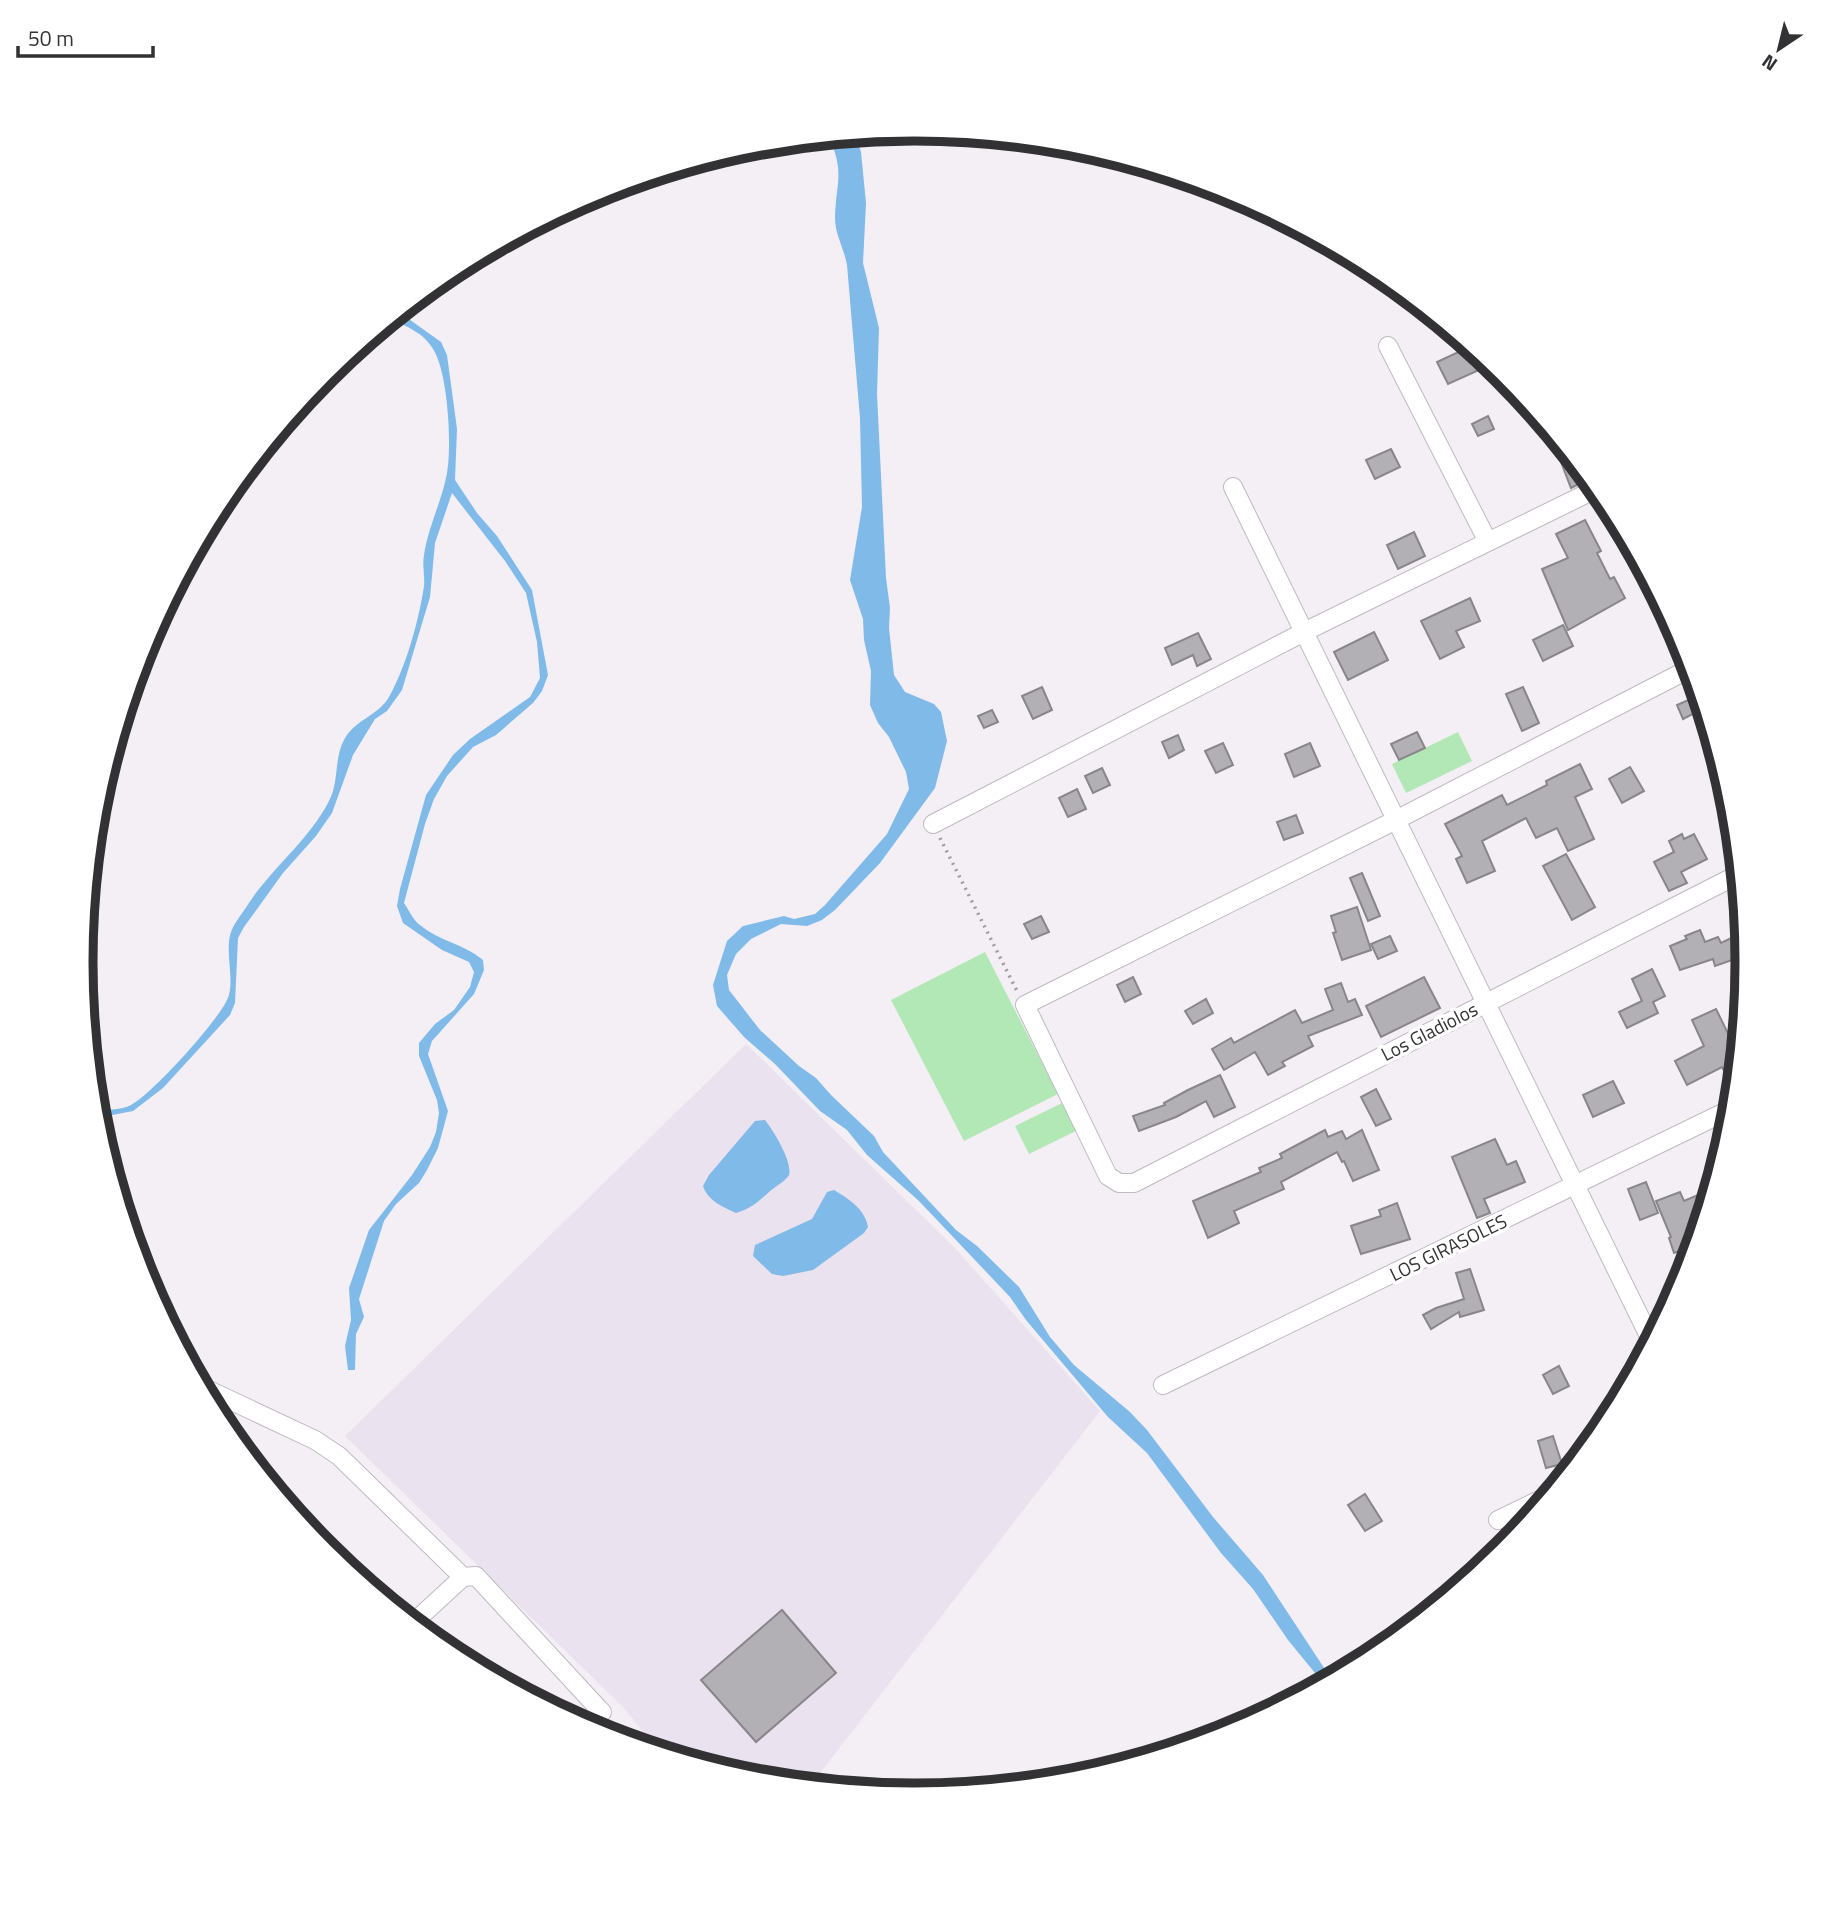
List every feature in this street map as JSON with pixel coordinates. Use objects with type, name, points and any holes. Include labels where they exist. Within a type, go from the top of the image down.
[{"type":"street","points":[[1388,346],[1487,540]]},
{"type":"street","points":[[1233,487],[1647,1334]]},
{"type":"street","points":[[933,824],[1304,632],[1588,493]]},
{"type":"street","points":[[1025,1005],[1396,820],[1682,673]]},
{"type":"street","name":"Los Gladiolos","points":[[1025,1005],[1108,1176],[1119,1183],[1134,1182],[1730,878]]},
{"type":"street","name":"LOS GIRASOLES","points":[[1163,1385],[1721,1114]]},
{"type":"street","points":[[215,1393],[315,1440],[338,1456],[463,1577]]},
{"type":"street","points":[[1498,1520],[1531,1504]]},
{"type":"street","points":[[419,1618],[463,1577],[476,1576],[599,1709],[601,1712],[595,1719]]},
{"type":"path","points":[[933,824],[1025,1005]]},
{"type":"shaded area","points":[[746,1044],[954,1247],[1100,1411],[816,1778],[701,1756],[650,1740],[622,1706],[345,1436]]},
{"type":"green space","points":[[1458,732],[1472,761],[1406,793],[1392,764]]},
{"type":"green space","points":[[985,952],[1058,1094],[964,1141],[891,1000]]},
{"type":"green space","points":[[1062,1103],[1076,1131],[1029,1154],[1015,1126]]},
{"type":"water","points":[[858,143],[861,152],[866,203],[863,263],[879,328],[877,394],[889,628],[894,675],[905,692],[934,704],[941,712],[947,741],[935,788],[880,863],[822,920],[807,926],[781,924],[751,939],[736,954],[727,975],[729,990],[760,1030],[816,1078],[874,1136],[883,1152],[956,1230],[977,1246],[1019,1287],[1050,1337],[1074,1365],[1130,1412],[1147,1430],[1213,1517],[1263,1575],[1327,1673],[1319,1677],[1147,1453],[1108,1417],[1026,1320],[1010,1297],[919,1201],[867,1155],[847,1130],[820,1111],[775,1064],[744,1037],[717,1006],[713,985],[727,941],[743,926],[784,916],[794,919],[815,914],[887,834],[909,789],[906,772],[870,705],[871,671],[864,640],[863,619],[850,580],[862,507],[860,418],[847,265],[835,224],[838,169],[833,146]]},
{"type":"water","points":[[406,317],[441,342],[447,355],[457,429],[455,480],[477,513],[497,536],[532,590],[548,675],[542,691],[533,703],[496,735],[473,747],[447,776],[434,799],[425,824],[404,903],[415,920],[427,930],[483,960],[484,970],[474,994],[432,1041],[428,1054],[448,1111],[438,1148],[427,1170],[419,1183],[396,1204],[384,1221],[359,1299],[364,1317],[356,1334],[355,1370],[348,1370],[345,1346],[351,1320],[349,1288],[369,1230],[412,1175],[436,1132],[439,1113],[437,1100],[419,1056],[419,1043],[435,1024],[454,1010],[470,987],[474,972],[469,962],[442,950],[403,923],[397,906],[426,795],[453,755],[470,739],[530,697],[540,678],[537,642],[526,593],[505,561],[452,493],[435,543],[430,597],[402,690],[387,711],[375,719],[353,755],[332,813],[316,836],[283,873],[238,938],[235,1003],[230,1015],[163,1088],[133,1111],[108,1116],[107,1110],[123,1108],[141,1098],[183,1057],[221,1010],[229,993],[229,940],[234,926],[254,895],[320,816],[332,794],[344,740],[348,733],[379,709],[389,697],[401,672],[419,613],[424,586],[424,555],[445,483],[449,445],[445,391],[438,360],[425,339],[399,323]]},
{"type":"water","points":[[765,1120],[785,1155],[789,1175],[757,1203],[736,1213],[712,1200],[703,1186],[709,1175],[755,1121]]},
{"type":"water","points":[[834,1190],[851,1201],[864,1215],[868,1227],[864,1233],[813,1270],[783,1276],[772,1274],[753,1256],[755,1245],[812,1219],[827,1192]]},
{"type":"building","points":[[1461,351],[1479,370],[1448,384],[1437,362]]},
{"type":"building","points":[[1488,416],[1494,429],[1478,436],[1472,424]]},
{"type":"building","points":[[1391,449],[1400,467],[1375,479],[1366,460]]},
{"type":"building","points":[[1564,461],[1581,483],[1571,488],[1561,462]]},
{"type":"building","points":[[1585,520],[1601,551],[1597,553],[1610,579],[1614,577],[1625,598],[1568,630],[1542,569],[1568,558],[1556,534]]},
{"type":"building","points":[[1414,532],[1425,556],[1398,569],[1387,545]]},
{"type":"building","points":[[1470,598],[1480,621],[1456,631],[1464,647],[1440,659],[1421,621]]},
{"type":"building","points":[[1563,625],[1573,646],[1543,661],[1533,640]]},
{"type":"building","points":[[1374,632],[1388,660],[1348,680],[1334,652]]},
{"type":"building","points":[[1198,633],[1211,659],[1197,666],[1193,655],[1172,665],[1165,648]]},
{"type":"building","points":[[1042,687],[1052,710],[1033,719],[1022,696]]},
{"type":"building","points":[[1523,687],[1539,723],[1522,731],[1506,694]]},
{"type":"building","points":[[1692,698],[1696,712],[1683,719],[1677,705]]},
{"type":"building","points":[[992,710],[998,722],[984,728],[978,716]]},
{"type":"building","points":[[1417,732],[1425,748],[1399,760],[1391,744]]},
{"type":"building","points":[[1178,735],[1184,750],[1169,758],[1162,742]]},
{"type":"building","points":[[1223,743],[1233,765],[1216,773],[1205,751]]},
{"type":"building","points":[[1310,743],[1320,766],[1294,777],[1285,754]]},
{"type":"building","points":[[1580,764],[1592,789],[1575,797],[1594,839],[1568,851],[1557,828],[1536,838],[1526,818],[1482,841],[1495,871],[1467,883],[1456,859],[1462,856],[1445,824],[1502,795],[1507,805],[1547,785],[1546,781]]},
{"type":"building","points":[[1630,767],[1644,791],[1622,803],[1609,779]]},
{"type":"building","points":[[1102,768],[1110,785],[1093,793],[1085,776]]},
{"type":"building","points":[[1077,789],[1086,809],[1068,817],[1059,798]]},
{"type":"building","points":[[1296,815],[1303,833],[1284,840],[1277,822]]},
{"type":"building","points":[[1682,834],[1684,839],[1694,834],[1707,859],[1681,872],[1687,883],[1669,891],[1654,862],[1674,852],[1669,841]]},
{"type":"building","points":[[1566,854],[1595,907],[1572,920],[1543,866]]},
{"type":"building","points":[[1362,873],[1380,916],[1368,921],[1350,878]]},
{"type":"building","points":[[1357,907],[1371,950],[1342,960],[1333,933],[1336,932],[1331,916]]},
{"type":"building","points":[[1041,916],[1049,932],[1032,939],[1024,924]]},
{"type":"building","points":[[1700,930],[1705,942],[1718,937],[1721,943],[1734,937],[1735,967],[1732,960],[1715,966],[1713,959],[1680,970],[1670,946],[1687,939],[1685,936]]},
{"type":"building","points":[[1390,936],[1397,951],[1378,959],[1371,944]]},
{"type":"building","points":[[1652,969],[1665,996],[1653,1002],[1658,1013],[1627,1028],[1619,1012],[1642,1001],[1632,979]]},
{"type":"building","points":[[1133,977],[1141,994],[1125,1002],[1117,985]]},
{"type":"building","points":[[1424,977],[1440,1008],[1381,1037],[1366,1006]]},
{"type":"building","points":[[1341,983],[1348,1002],[1355,999],[1362,1015],[1308,1036],[1313,1046],[1282,1062],[1285,1066],[1268,1075],[1255,1052],[1224,1070],[1212,1049],[1231,1038],[1234,1043],[1295,1010],[1302,1023],[1333,1010],[1325,989]]},
{"type":"building","points":[[1206,999],[1213,1013],[1193,1024],[1185,1011]]},
{"type":"building","points":[[1716,1009],[1731,1039],[1727,1076],[1722,1067],[1687,1085],[1675,1061],[1704,1046],[1692,1020]]},
{"type":"building","points":[[1220,1075],[1235,1107],[1214,1117],[1206,1101],[1176,1117],[1139,1131],[1133,1116],[1165,1105],[1164,1103]]},
{"type":"building","points":[[1613,1081],[1624,1103],[1593,1117],[1583,1095]]},
{"type":"building","points":[[1376,1089],[1391,1119],[1376,1126],[1361,1097]]},
{"type":"building","points":[[1325,1130],[1328,1137],[1342,1131],[1346,1139],[1362,1130],[1379,1170],[1353,1181],[1337,1152],[1281,1182],[1284,1189],[1234,1211],[1239,1223],[1208,1238],[1193,1201],[1261,1172],[1259,1168],[1282,1158],[1280,1154]]},
{"type":"building","points":[[1495,1139],[1507,1165],[1516,1161],[1525,1182],[1484,1199],[1490,1213],[1477,1218],[1452,1157]]},
{"type":"building","points":[[1646,1182],[1658,1213],[1640,1220],[1628,1189]]},
{"type":"building","points":[[1680,1192],[1684,1201],[1702,1193],[1683,1249],[1674,1253],[1669,1238],[1671,1237],[1656,1201]]},
{"type":"building","points":[[1397,1203],[1410,1239],[1361,1254],[1351,1226],[1381,1216],[1379,1210]]},
{"type":"building","points":[[1470,1269],[1484,1310],[1460,1317],[1459,1312],[1431,1329],[1423,1315],[1464,1299],[1456,1273]]},
{"type":"building","points":[[1559,1366],[1569,1386],[1553,1394],[1543,1375]]},
{"type":"building","points":[[1553,1436],[1562,1464],[1546,1468],[1538,1441]]},
{"type":"building","points":[[1365,1494],[1382,1521],[1365,1531],[1348,1505]]},
{"type":"building","points":[[782,1610],[836,1673],[756,1742],[701,1680]]}]
